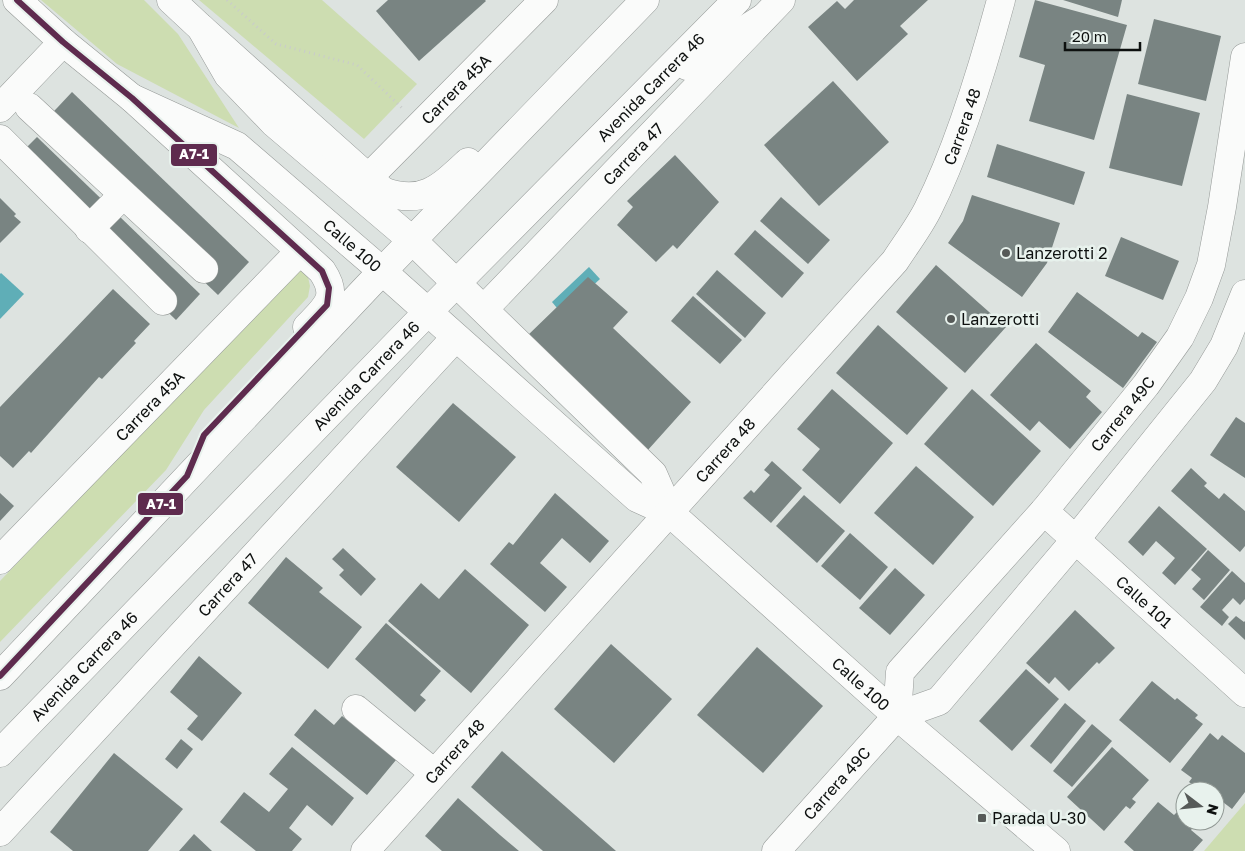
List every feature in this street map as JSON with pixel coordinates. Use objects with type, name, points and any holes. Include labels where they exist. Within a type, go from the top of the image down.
[{"type":"street","name":"Calle 100","points":[[17,0],[63,42],[132,98],[237,146],[382,271],[455,338],[637,498],[670,513],[897,716],[1056,851]]},
{"type":"street","name":"Calle 100","points":[[171,0],[201,28],[228,75],[274,123],[413,241],[653,474],[670,513]]},
{"type":"street","name":"Carrera 45A","points":[[368,178],[544,0]]},
{"type":"street","points":[[0,676],[382,271],[645,0]]},
{"type":"street","name":"Avenida Carrera 46","points":[[0,753],[427,313],[737,0]]},
{"type":"street","name":"Carrera 48","points":[[365,851],[895,261],[928,210],[949,159],[985,61],[1001,0]]},
{"type":"street","points":[[648,90],[772,9]]},
{"type":"street","name":"Carrera 47","points":[[484,309],[772,9]]},
{"type":"street","points":[[201,28],[383,191],[400,197],[415,197],[431,192],[481,150],[571,56],[590,56]]},
{"type":"street","points":[[0,108],[63,42]]},
{"type":"street","name":"Carrera 49C","points":[[897,716],[900,672],[1044,511],[1146,385],[1180,337],[1199,298],[1211,265],[1245,57]]},
{"type":"street","points":[[132,98],[300,250],[322,271],[330,282],[331,292],[327,305],[204,435],[187,476]]},
{"type":"street","points":[[29,107],[204,269]]},
{"type":"street","points":[[0,139],[163,301]]},
{"type":"street","points":[[89,229],[123,195]]},
{"type":"street","name":"Carrera 45A","points":[[0,560],[300,250]]},
{"type":"street","name":"Carrera 49C","points":[[776,851],[897,716],[939,701],[1076,539],[1203,381],[1224,346],[1245,294]]},
{"type":"street","name":"Carrera 47","points":[[0,832],[455,338]]},
{"type":"street","name":"Calle 101","points":[[1044,511],[1245,693]]},
{"type":"street","points":[[356,709],[434,773]]},
{"type":"path","points":[[227,0],[276,44],[357,65],[420,125]]},
{"type":"green space","points":[[41,0],[144,0],[178,34],[239,128],[117,64]]},
{"type":"green space","points":[[199,0],[322,0],[417,84],[364,139]]},
{"type":"green space","points":[[306,268],[310,286],[308,297],[204,410],[166,470],[0,642],[0,581],[299,269]]},
{"type":"green space","points":[[1245,803],[1245,851],[1204,851],[1221,831],[1225,831],[1225,826]]},
{"type":"water","points":[[589,267],[600,279],[562,314],[552,302]]},
{"type":"water","points":[[0,274],[24,294],[0,319]]},
{"type":"building","points":[[388,0],[486,1],[419,61],[376,11]]},
{"type":"building","points":[[854,0],[928,0],[900,26],[908,34],[857,81],[808,27],[837,1],[845,9]]},
{"type":"building","points":[[1035,0],[1127,25],[1094,140],[1029,121],[1045,65],[1019,57]]},
{"type":"building","points":[[1063,0],[1122,0],[1118,17]]},
{"type":"building","points":[[1154,19],[1221,36],[1206,101],[1138,84]]},
{"type":"building","points":[[833,81],[889,142],[819,206],[764,145]]},
{"type":"building","points":[[72,92],[249,262],[218,295],[41,125]]},
{"type":"building","points":[[1127,94],[1200,113],[1182,186],[1109,168]]},
{"type":"building","points":[[37,137],[200,294],[176,320],[12,162]]},
{"type":"building","points":[[997,144],[1085,172],[1074,205],[987,177]]},
{"type":"building","points":[[675,155],[719,202],[677,249],[673,245],[656,262],[617,225],[633,207],[627,201]]},
{"type":"building","name":"Lanzerotti 2","points":[[972,195],[1060,223],[1047,263],[1022,297],[948,243],[963,221]]},
{"type":"building","points":[[781,197],[830,240],[808,264],[760,221]]},
{"type":"building","points":[[0,198],[16,214],[14,216],[21,222],[0,243]]},
{"type":"building","points":[[755,230],[804,273],[782,298],[734,254]]},
{"type":"building","points":[[1121,237],[1179,261],[1163,300],[1105,276]]},
{"type":"building","name":"Lanzerotti","points":[[936,265],[1006,327],[965,373],[896,312]]},
{"type":"building","points":[[717,270],[766,313],[745,338],[696,294]]},
{"type":"building","points":[[588,277],[628,312],[613,328],[691,402],[647,451],[526,337]]},
{"type":"building","points":[[113,289],[150,324],[134,341],[136,343],[102,379],[99,377],[31,453],[29,451],[13,468],[0,456],[0,407]]},
{"type":"building","points":[[1077,292],[1138,337],[1142,332],[1157,342],[1123,388],[1048,332]]},
{"type":"building","points":[[693,296],[742,340],[720,364],[671,321]]},
{"type":"building","points":[[878,325],[948,388],[907,435],[836,373]]},
{"type":"building","points":[[1036,343],[1091,391],[1086,397],[1102,412],[1070,449],[1039,421],[1030,431],[990,395]]},
{"type":"building","points":[[832,389],[893,443],[840,504],[802,470],[820,449],[797,429]]},
{"type":"building","points":[[972,389],[1041,451],[993,506],[924,444]]},
{"type":"building","points":[[453,403],[516,457],[459,522],[396,467]]},
{"type":"building","points":[[1236,417],[1245,423],[1245,478],[1210,455]]},
{"type":"building","points":[[772,461],[802,488],[771,523],[743,498],[751,490],[754,493],[770,475],[764,470]]},
{"type":"building","points":[[916,466],[974,517],[933,565],[874,513]]},
{"type":"building","points":[[1191,468],[1207,483],[1204,486],[1219,499],[1224,493],[1245,511],[1245,546],[1240,552],[1171,491]]},
{"type":"building","points":[[0,493],[14,506],[0,521]]},
{"type":"building","points":[[555,493],[609,541],[590,563],[562,538],[540,563],[567,587],[545,612],[490,564],[509,542],[513,545]]},
{"type":"building","points":[[804,495],[845,531],[817,563],[776,526]]},
{"type":"building","points":[[1159,506],[1207,549],[1175,585],[1162,573],[1175,558],[1156,541],[1143,556],[1128,542]]},
{"type":"building","points":[[850,533],[888,567],[860,600],[821,566]]},
{"type":"building","points":[[343,548],[376,579],[361,596],[339,575],[344,570],[332,559]]},
{"type":"building","points":[[1208,550],[1230,570],[1204,600],[1192,589],[1201,579],[1191,570]]},
{"type":"building","points":[[286,557],[323,588],[319,592],[362,627],[328,669],[248,603]]},
{"type":"building","points":[[895,568],[925,595],[890,635],[859,608]]},
{"type":"building","points":[[465,569],[529,625],[471,693],[388,621],[421,583],[439,599]]},
{"type":"building","points":[[1232,571],[1245,583],[1245,599],[1240,605],[1233,598],[1222,610],[1229,617],[1222,626],[1200,607]]},
{"type":"building","points":[[1075,610],[1115,648],[1099,664],[1097,662],[1069,691],[1055,677],[1049,684],[1026,663]]},
{"type":"building","points":[[1236,616],[1245,621],[1245,640],[1228,624]]},
{"type":"building","points":[[386,623],[441,671],[420,695],[426,700],[415,712],[355,659]]},
{"type":"building","points":[[611,644],[672,699],[614,763],[554,709]]},
{"type":"building","points":[[757,647],[823,706],[763,773],[697,715]]},
{"type":"building","points":[[199,656],[242,693],[202,741],[187,729],[198,716],[170,692]]},
{"type":"building","points":[[1026,669],[1059,699],[1012,751],[979,721]]},
{"type":"building","points":[[1152,681],[1175,700],[1177,698],[1198,715],[1195,718],[1203,724],[1170,763],[1119,720]]},
{"type":"building","points":[[1065,703],[1086,721],[1051,764],[1030,746]]},
{"type":"building","points":[[315,709],[334,725],[342,716],[396,760],[367,795],[294,735]]},
{"type":"building","points":[[1092,724],[1112,741],[1072,787],[1053,771]]},
{"type":"building","points":[[1210,733],[1218,740],[1222,735],[1245,753],[1245,792],[1232,809],[1225,804],[1225,781],[1190,781],[1192,778],[1181,770]]},
{"type":"building","points":[[181,739],[193,749],[177,769],[165,759]]},
{"type":"building","points":[[292,747],[354,798],[332,826],[307,805],[289,828],[302,839],[292,851],[256,851],[220,822],[244,792],[269,812],[288,789],[269,774]]},
{"type":"building","points":[[1112,747],[1149,780],[1132,799],[1136,802],[1130,809],[1126,806],[1104,831],[1067,797]]},
{"type":"building","points":[[502,751],[616,851],[543,851],[535,844],[471,787]]},
{"type":"building","points":[[114,753],[183,809],[148,851],[73,851],[50,832]]},
{"type":"building","points":[[458,798],[519,851],[442,851],[425,836]]},
{"type":"building","points":[[1158,802],[1175,814],[1175,831],[1192,831],[1203,840],[1193,851],[1134,851],[1124,842]]},
{"type":"building","points":[[194,834],[212,851],[179,851]]},
{"type":"transit line","name":"A7-1","points":[[0,676],[187,476],[204,435],[327,305],[329,288],[322,271],[132,98],[63,42],[17,0]]},
{"type":"place","name":"Lanzerotti 2","points":[[1006,253]]},
{"type":"place","name":"Lanzerotti","points":[[951,319]]},
{"type":"place","name":"Parada U-30","points":[[982,818]]}]
